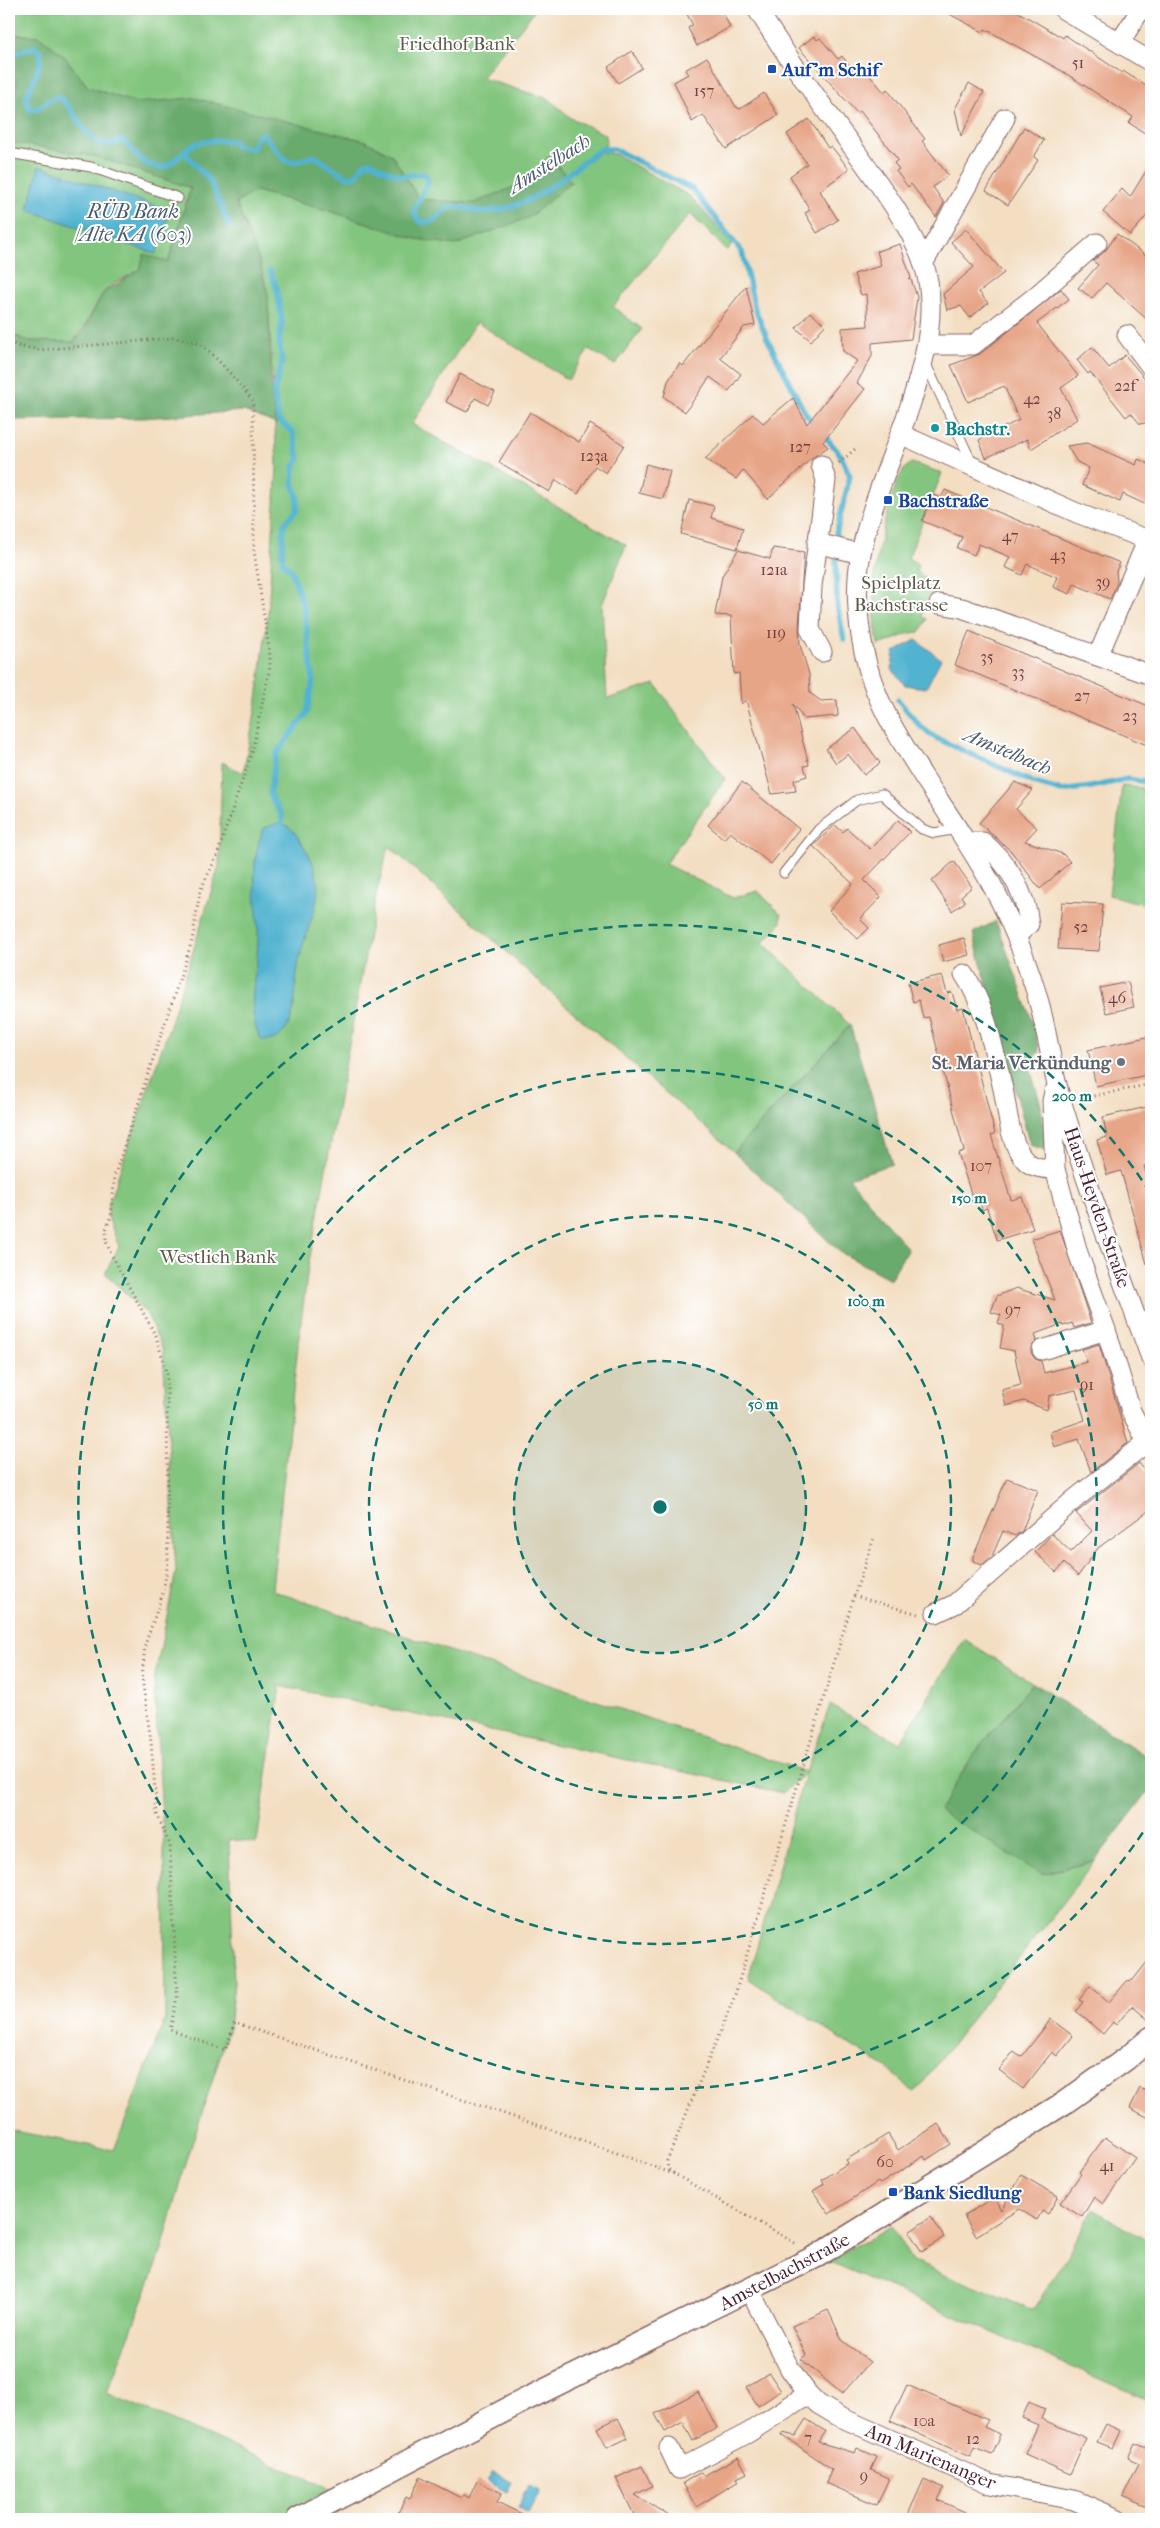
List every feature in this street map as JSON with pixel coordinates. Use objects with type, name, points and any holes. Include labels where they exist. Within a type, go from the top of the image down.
[{"type":"street","points":[[757,9],[786,55],[877,182],[899,216],[924,262],[929,299],[926,352],[900,434],[884,473],[838,548],[810,628],[822,652]]},
{"type":"street","points":[[1063,9],[1151,62]]},
{"type":"street","points":[[1120,42],[1141,9]]},
{"type":"street","points":[[924,262],[1005,118]]},
{"type":"street","points":[[926,352],[973,345],[1036,296],[1097,243]]},
{"type":"street","points":[[1127,335],[1151,367]]},
{"type":"street","points":[[900,434],[1077,512],[1150,540],[1098,656]]},
{"type":"street","points":[[830,464],[826,480],[838,548],[859,583],[861,629],[872,682],[901,741],[962,836]]},
{"type":"street","points":[[939,604],[962,608],[1151,675]]},
{"type":"street","name":"Haus-Heyden-Straße","points":[[962,836],[984,842],[993,851],[1006,866],[1027,905],[1029,924],[1016,936],[1039,1004],[1056,1083],[1151,1358]]},
{"type":"street","name":"Haus-Heyden-Straße","points":[[964,974],[976,992],[1011,1128],[1020,1154],[1028,1163],[1043,1169],[1055,1169]]},
{"type":"street","name":"Haus-Heyden-Straße","points":[[936,1613],[955,1604],[1076,1498],[1149,1447],[1131,1411],[1106,1330],[1078,1253],[1055,1169],[1052,1101],[1056,1083]]},
{"type":"street","points":[[1042,1350],[1106,1330]]},
{"type":"street","name":"Amstelbachstraße","points":[[298,2519],[523,2401],[818,2256],[1064,2103],[1126,2059],[1151,2038]]},
{"type":"street","name":"Am Marienanger","points":[[750,2291],[790,2369],[808,2394],[818,2404],[838,2416],[990,2484],[1074,2500],[1118,2519]]},
{"type":"street","points":[[669,2448],[679,2469],[748,2434],[808,2394]]},
{"type":"lane","points":[[9,153],[91,167],[178,198]]},
{"type":"lane","points":[[926,352],[974,466]]},
{"type":"lane","points":[[784,873],[819,830],[856,800],[882,794],[922,829],[934,833],[962,836]]},
{"type":"path","points":[[9,342],[18,346],[39,350],[173,338],[188,340],[204,347],[247,391],[253,401],[254,551],[270,655],[270,667],[252,752],[216,858],[200,890],[192,941],[116,1174],[112,1208],[106,1229],[106,1240],[111,1254],[156,1336],[167,1374],[168,1562],[164,1588],[145,1645],[142,1678],[152,1742],[157,1814],[170,1845],[176,1997],[170,2030],[226,2050],[235,2023],[578,2139],[676,2175]]},
{"type":"path","points":[[830,464],[845,458],[855,449]]},
{"type":"path","points":[[1062,1103],[1151,1084]]},
{"type":"path","points":[[818,2256],[676,2175],[668,2169],[667,2161],[734,1998],[854,1596],[874,1538]]},
{"type":"path","points":[[854,1596],[919,1615],[936,1613]]},
{"type":"green space","name":"Friedhof Bank","points":[[9,9],[536,9],[481,78],[549,99],[571,118],[606,135],[606,145],[565,174],[549,156],[529,181],[474,204],[419,199],[392,155],[194,98],[136,103],[88,87],[64,56],[39,36],[9,34]]},
{"type":"green space","points":[[9,34],[39,36],[64,56],[88,87],[136,103],[194,98],[366,141],[392,155],[419,199],[474,203],[529,181],[549,156],[571,182],[530,217],[456,245],[416,239],[333,212],[256,191],[236,203],[259,260],[268,294],[271,385],[276,424],[244,411],[143,418],[9,420],[9,334],[29,341],[74,342],[85,328],[103,293],[140,269],[144,254],[168,262],[191,188],[94,156],[9,142]]},
{"type":"green space","points":[[9,142],[94,156],[191,187],[168,262],[132,274],[107,289],[82,331],[73,342],[29,341],[9,334]]},
{"type":"green space","name":"Westlich Bank","points":[[601,152],[615,154],[691,197],[732,244],[727,251],[690,214],[613,307],[642,329],[615,365],[589,349],[568,380],[476,322],[412,424],[626,545],[602,605],[607,699],[655,684],[725,779],[665,864],[733,898],[758,891],[781,914],[781,923],[763,943],[850,1025],[734,1152],[565,1005],[389,846],[377,891],[308,1268],[272,1588],[273,1591],[806,1772],[830,1705],[900,1743],[964,1639],[1033,1683],[973,1755],[1041,1874],[1095,1861],[914,2093],[894,2073],[748,1979],[805,1773],[783,1793],[280,1686],[257,1842],[229,1839],[234,1982],[229,2028],[186,2163],[161,2253],[107,2393],[332,2489],[273,2519],[9,2519],[9,2130],[114,2150],[165,2019],[164,1850],[154,1681],[176,1571],[163,1350],[147,1314],[105,1273],[119,1247],[108,1217],[108,1205],[172,1019],[219,866],[222,762],[243,773],[256,707],[268,615],[277,466],[268,294],[259,260],[236,202],[256,191],[333,212],[416,239],[570,181],[567,176]]},
{"type":"green space","name":"Spielplatz Bachstrasse","points":[[912,463],[942,473],[908,558],[918,564],[916,572],[935,584],[922,616],[927,619],[920,632],[914,632],[878,645],[874,613],[874,580],[878,554],[892,497],[905,469]]},
{"type":"green space","points":[[1122,786],[1151,789],[1151,906],[1109,895]]},
{"type":"green space","points":[[996,921],[1034,1026],[1039,1052],[1028,1062],[1041,1105],[1046,1150],[1030,1145],[973,933]]},
{"type":"green space","points":[[850,1025],[892,1164],[849,1178],[908,1249],[890,1279],[840,1252],[734,1152]]},
{"type":"green space","points":[[1033,1683],[1151,1759],[1151,1788],[1095,1861],[1041,1874],[939,1811],[973,1755]]},
{"type":"green space","points":[[1093,2209],[1151,2243],[1150,2401],[828,2261],[891,2226],[912,2261],[1030,2309],[1034,2308],[1065,2261]]},
{"type":"water","name":"RÜB Bank /Alte KA (603)","points":[[39,166],[170,211],[156,254],[28,210]]},
{"type":"water","points":[[916,640],[941,659],[926,688],[905,685],[892,669],[894,652]]},
{"type":"water","points":[[279,823],[292,830],[301,842],[311,860],[318,890],[316,904],[298,966],[292,1017],[281,1035],[276,1039],[267,1040],[260,1039],[253,1015],[253,991],[258,941],[254,871],[264,828]]},
{"type":"water","points":[[493,2472],[512,2482],[507,2492],[487,2482]]},
{"type":"water","points":[[529,2485],[540,2490],[528,2513],[518,2508]]},
{"type":"building","points":[[684,9],[721,9],[730,27],[697,46],[688,28],[693,25]]},
{"type":"building","points":[[940,9],[1013,9],[1063,38],[1065,35],[1122,73],[1123,71],[1151,89],[1151,137],[1129,123],[1133,117],[1062,71],[985,29],[983,32]]},
{"type":"building","points":[[814,36],[817,40],[820,38],[838,59],[842,56],[858,76],[865,70],[884,92],[887,89],[925,139],[922,141],[948,175],[933,187],[944,203],[936,217],[911,184],[908,187],[896,171],[899,169],[894,163],[898,160],[860,111],[857,113],[799,48]]},
{"type":"building","points":[[632,51],[642,68],[618,83],[608,67]]},
{"type":"building","points":[[707,57],[736,107],[740,109],[764,93],[778,115],[726,149],[703,115],[692,122],[674,82],[688,74],[685,70]]},
{"type":"building","points":[[969,83],[984,92],[961,136],[955,109]]},
{"type":"building","points":[[809,119],[828,148],[831,146],[849,169],[820,191],[838,220],[817,233],[805,213],[810,210],[790,176],[807,164],[787,134]]},
{"type":"building","points":[[1024,127],[1044,140],[1034,157],[1038,160],[1008,205],[986,191]]},
{"type":"building","points":[[1151,163],[1151,211],[1130,235],[1103,212],[1122,189],[1130,197]]},
{"type":"building","points":[[966,229],[1004,273],[979,292],[988,303],[970,318],[961,306],[947,310],[943,294],[974,267],[951,242]]},
{"type":"building","points":[[1117,234],[1151,259],[1151,323],[1106,283],[1092,298],[1078,288],[1098,265],[1093,261],[1105,251]]},
{"type":"building","points":[[900,244],[911,278],[909,280],[911,279],[917,297],[911,339],[872,343],[872,356],[857,383],[865,389],[823,442],[828,447],[813,457],[768,499],[743,470],[736,479],[705,459],[753,414],[763,423],[793,398],[807,424],[857,361],[843,351],[842,328],[868,326],[866,294],[861,295],[854,274],[881,266],[877,251]]},
{"type":"building","points":[[746,286],[755,325],[744,327],[720,358],[741,374],[729,391],[710,377],[685,412],[664,397],[668,381],[680,363],[683,366]]},
{"type":"building","points":[[1061,289],[1069,299],[1037,323],[1078,376],[1061,388],[1077,419],[1031,449],[1027,439],[986,458],[979,440],[1019,420],[1004,386],[968,402],[951,365],[980,354]]},
{"type":"building","points":[[810,312],[825,325],[811,341],[796,328]]},
{"type":"building","points":[[1092,347],[1109,368],[1125,355],[1151,386],[1151,422],[1140,424],[1131,413],[1126,417],[1090,372],[1088,374],[1077,360]]},
{"type":"building","points":[[460,374],[495,392],[488,405],[475,398],[467,412],[446,402]]},
{"type":"building","points":[[530,412],[579,442],[590,424],[624,445],[606,473],[595,466],[578,494],[556,480],[549,492],[499,462]]},
{"type":"building","points":[[1087,443],[1136,465],[1138,459],[1151,465],[1151,507],[1123,494],[1120,502],[1082,485],[1089,468],[1077,462],[1067,446]]},
{"type":"building","points":[[646,464],[670,471],[663,499],[639,493]]},
{"type":"building","points":[[945,490],[1120,563],[1116,571],[1117,582],[1110,599],[1074,584],[1070,594],[1053,587],[1057,577],[1027,564],[1022,575],[1005,567],[1010,557],[979,544],[974,555],[957,548],[962,537],[922,521],[933,495],[941,498]]},
{"type":"building","points":[[689,500],[714,506],[711,518],[743,528],[737,549],[681,534]]},
{"type":"building","points":[[773,548],[804,552],[799,628],[800,645],[809,674],[810,693],[821,701],[837,700],[838,716],[804,719],[793,704],[809,765],[804,766],[807,776],[794,780],[796,791],[772,794],[746,700],[741,704],[739,673],[734,674],[731,616],[715,615],[722,576],[738,550],[770,559]]},
{"type":"building","points":[[969,631],[1151,707],[1151,734],[1147,745],[955,665]]},
{"type":"building","points":[[855,728],[880,763],[864,775],[848,754],[836,763],[826,749]]},
{"type":"building","points":[[742,782],[799,829],[771,864],[730,832],[724,839],[708,825]]},
{"type":"building","points":[[1015,782],[1033,790],[1016,809],[1037,828],[1025,841],[1063,854],[1070,862],[1040,889],[1011,851],[979,823]]},
{"type":"building","points":[[898,820],[910,832],[864,880],[881,897],[860,919],[869,928],[858,939],[829,911],[853,884],[813,846],[835,825],[843,832],[847,828],[870,849]]},
{"type":"building","points":[[954,861],[972,887],[961,896],[965,902],[952,911],[932,881]]},
{"type":"building","points":[[1062,902],[1103,904],[1099,951],[1058,949]]},
{"type":"building","points":[[964,938],[969,955],[943,962],[939,945]]},
{"type":"building","points":[[942,975],[947,993],[952,992],[957,1010],[963,1008],[995,1134],[991,1135],[1011,1200],[1022,1197],[1033,1229],[997,1240],[987,1208],[982,1210],[980,1201],[974,1203],[958,1153],[964,1151],[929,1017],[923,1018],[919,1000],[913,1002],[908,983]]},
{"type":"building","points":[[1128,982],[1134,1007],[1106,1013],[1100,988]]},
{"type":"building","name":"St. Maria Verkündung","points":[[1151,1036],[1151,1074],[1096,1086],[1088,1050]]},
{"type":"building","points":[[1151,1106],[1151,1164],[1144,1166],[1151,1193],[1151,1263],[1147,1264],[1121,1171],[1107,1175],[1097,1140],[1107,1137],[1103,1117]]},
{"type":"building","points":[[1060,1230],[1091,1323],[1074,1328],[1072,1323],[1063,1326],[1062,1324],[1035,1334],[1037,1341],[1031,1347],[1031,1353],[1035,1359],[1041,1361],[1044,1373],[1087,1362],[1082,1349],[1099,1344],[1128,1443],[1091,1472],[1079,1439],[1054,1447],[1050,1432],[1085,1420],[1076,1390],[1049,1396],[1047,1410],[1024,1401],[1006,1406],[1002,1390],[1021,1385],[1014,1351],[1000,1348],[1004,1326],[998,1323],[1001,1315],[991,1312],[997,1296],[1016,1288],[1055,1300],[1031,1239]]},
{"type":"building","points":[[1139,1463],[1145,1471],[1151,1467],[1151,1509],[1098,1548],[1078,1576],[1064,1563],[1056,1572],[1035,1552],[1052,1534],[1071,1552],[1092,1531],[1076,1513]]},
{"type":"building","points":[[1007,1478],[1038,1490],[1022,1531],[1015,1536],[1003,1531],[992,1556],[982,1565],[973,1561],[973,1557]]},
{"type":"building","points":[[1151,1957],[1151,2022],[1132,2006],[1116,2025],[1113,2022],[1103,2034],[1076,2011],[1083,2002],[1079,2000],[1090,1986],[1109,2002],[1127,1981],[1133,1980]]},
{"type":"building","points":[[1051,2019],[1073,2036],[1057,2056],[1052,2052],[1023,2089],[999,2070],[1014,2051],[1020,2056],[1023,2055]]},
{"type":"building","points":[[1140,2088],[1151,2093],[1151,2119],[1130,2108]]},
{"type":"building","points":[[938,2124],[951,2144],[926,2160],[924,2156],[880,2184],[878,2182],[829,2214],[813,2191],[824,2184],[822,2180],[848,2163],[846,2160],[888,2134],[898,2150]]},
{"type":"building","points":[[1105,2137],[1135,2158],[1103,2204],[1094,2197],[1082,2217],[1060,2203],[1081,2174],[1079,2172]]},
{"type":"building","points":[[1021,2175],[1058,2196],[1048,2214],[1042,2211],[1037,2220],[1019,2209],[976,2236],[964,2216],[994,2197],[1001,2210]]},
{"type":"building","points":[[931,2217],[944,2237],[922,2252],[909,2232]]},
{"type":"building","points":[[828,2310],[842,2340],[870,2362],[842,2394],[801,2359],[806,2355],[792,2326]]},
{"type":"building","points":[[769,2373],[781,2391],[758,2406],[746,2387]]},
{"type":"building","points":[[907,2385],[988,2420],[984,2427],[999,2434],[999,2440],[992,2455],[974,2448],[970,2457],[890,2421]]},
{"type":"building","points":[[698,2392],[717,2428],[693,2441],[683,2422],[665,2432],[655,2414]]},
{"type":"building","points":[[1029,2402],[1045,2409],[1041,2419],[1086,2438],[1070,2474],[1025,2454],[1038,2425],[1022,2418]]},
{"type":"building","points":[[618,2418],[628,2438],[607,2448],[597,2428]]},
{"type":"building","points":[[806,2419],[825,2431],[818,2442],[855,2453],[857,2448],[877,2457],[871,2470],[889,2478],[877,2505],[826,2483],[832,2469],[782,2435],[783,2433],[795,2436]]},
{"type":"building","points":[[1106,2424],[1121,2431],[1113,2448],[1097,2442]]},
{"type":"building","points":[[1151,2437],[1151,2509],[1123,2496],[1139,2463],[1128,2458],[1135,2443],[1146,2448]]},
{"type":"building","points":[[738,2457],[747,2473],[737,2478],[739,2481],[696,2507],[683,2483],[701,2472],[703,2476]]},
{"type":"building","points":[[642,2466],[652,2486],[635,2495],[674,2519],[636,2519],[616,2478]]},
{"type":"building","points":[[420,2477],[461,2498],[463,2494],[469,2498],[477,2481],[502,2493],[497,2502],[532,2519],[395,2519],[406,2497],[410,2499]]},
{"type":"building","points":[[924,2479],[944,2488],[938,2500],[981,2519],[906,2519]]},
{"type":"waterway","name":"Amstelbach","points":[[9,55],[35,47],[41,52],[38,71],[26,100],[31,110],[39,108],[52,99],[59,97],[66,103],[93,139],[101,143],[111,144],[122,140],[141,160],[152,166],[160,167],[170,164],[191,146],[207,141],[229,141],[234,142],[237,147],[253,148],[258,136],[263,134],[286,161],[295,162],[314,156],[347,177],[356,176],[364,164],[372,162],[385,170],[401,176],[425,174],[428,182],[414,210],[418,220],[424,223],[437,219],[445,210],[455,207],[480,212],[504,209],[520,204],[557,183],[601,149],[614,149],[692,189],[742,252],[755,309],[767,338],[805,413],[815,425]]},
{"type":"waterway","points":[[185,153],[210,181],[230,227]]},
{"type":"waterway","points":[[270,271],[277,289],[282,322],[279,339],[282,362],[274,393],[279,421],[293,432],[299,459],[294,467],[293,483],[298,499],[297,510],[284,524],[283,563],[291,569],[304,609],[313,680],[307,713],[276,754],[270,792],[273,801],[282,815],[282,823]]},
{"type":"waterway","name":"Amstelbach","points":[[823,434],[840,454],[850,476],[836,534]]},
{"type":"waterway","name":"Amstelbach","points":[[836,560],[837,604],[844,639]]},
{"type":"waterway","name":"Amstelbach","points":[[898,700],[922,728],[936,738],[1034,783],[1062,791],[1128,779],[1151,783]]},
{"type":"place","name":"Auf'm Schif","points":[[772,69]]},
{"type":"place","name":"Bachstr.","points":[[935,428]]},
{"type":"place","name":"Bachstraße","points":[[888,500]]},
{"type":"place","name":"St. Maria Verkündung","points":[[1121,1062]]},
{"type":"place","name":"Bank Siedlung","points":[[893,2192]]}]
